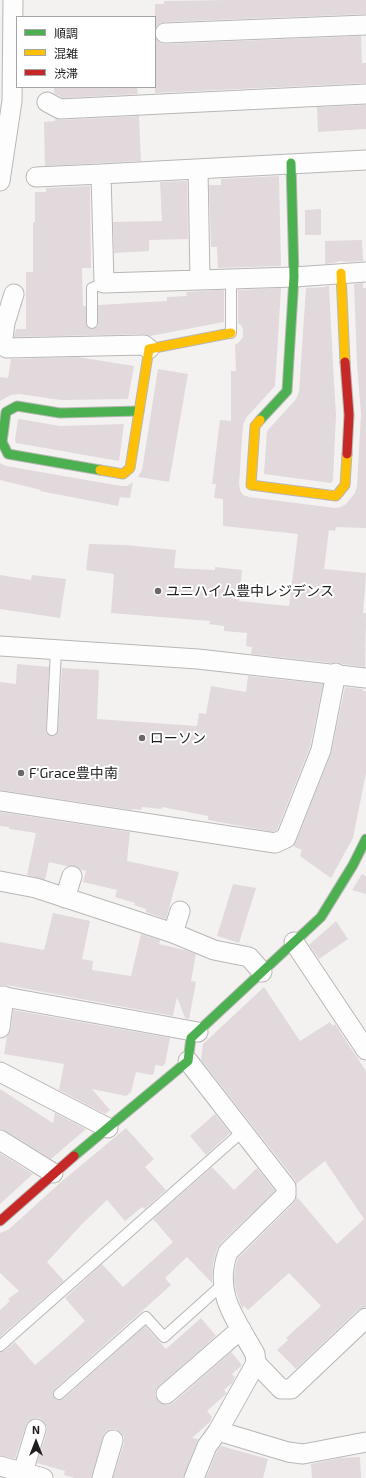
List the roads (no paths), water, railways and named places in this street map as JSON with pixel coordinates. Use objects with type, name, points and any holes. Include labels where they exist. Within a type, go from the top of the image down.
[{"type":"street","points":[[0,180],[12,101],[13,0]]},
{"type":"street","points":[[165,33],[366,25]]},
{"type":"street","points":[[47,102],[60,108],[366,94]]},
{"type":"street","points":[[36,177],[366,160]]},
{"type":"street","points":[[291,164],[294,277],[287,391],[255,426],[251,485],[336,496],[345,485],[349,415],[341,273]]},
{"type":"street","points":[[198,169],[200,280]]},
{"type":"street","points":[[101,174],[104,283],[294,277],[366,272]]},
{"type":"street","points":[[14,294],[3,323],[1,345],[7,348],[144,345],[149,349],[231,333]]},
{"type":"street","points":[[139,411],[60,413],[17,406],[6,412],[2,442],[8,454],[123,474],[130,468],[149,349]]},
{"type":"street","points":[[0,646],[198,659],[336,673],[366,678]]},
{"type":"street","points":[[0,801],[275,843],[286,838],[321,750],[336,673]]},
{"type":"street","points":[[0,1221],[53,1173],[188,1061],[192,1038],[321,917],[366,841]]},
{"type":"street","points":[[65,898],[72,876]]},
{"type":"street","points":[[0,881],[36,888],[173,933],[214,950],[249,957],[262,972]]},
{"type":"street","points":[[173,933],[180,911]]},
{"type":"street","points":[[294,942],[366,1050]]},
{"type":"street","points":[[0,1028],[2,996],[198,1032]]},
{"type":"street","points":[[188,1061],[286,1187],[286,1195],[228,1252],[224,1262],[222,1285],[225,1298],[255,1354],[256,1363],[218,1431],[207,1446],[194,1478]]},
{"type":"street","points":[[0,1072],[108,1128]]},
{"type":"street","points":[[0,1140],[53,1173]]},
{"type":"street","points":[[256,1363],[282,1389],[290,1389],[366,1318]]},
{"type":"street","points":[[166,1394],[241,1329]]},
{"type":"street","points":[[23,1472],[36,1429]]},
{"type":"street","points":[[218,1431],[288,1452],[303,1454],[366,1442]]},
{"type":"street","points":[[102,1478],[113,1440]]},
{"type":"street","points":[[0,1466],[43,1478]]},
{"type":"lane","points":[[231,279],[231,333]]},
{"type":"lane","points":[[92,323],[92,288],[104,283]]},
{"type":"lane","points":[[52,730],[56,650]]},
{"type":"lane","points":[[0,1346],[242,1131]]},
{"type":"lane","points":[[59,1394],[146,1317],[164,1336],[222,1285]]},
{"type":"place","name":"ユニハイム豊中レジデンス","points":[[158,591]]},
{"type":"place","name":"ローソン","points":[[142,738]]},
{"type":"place","name":"F'Grace豊中南","points":[[21,773]]}]
